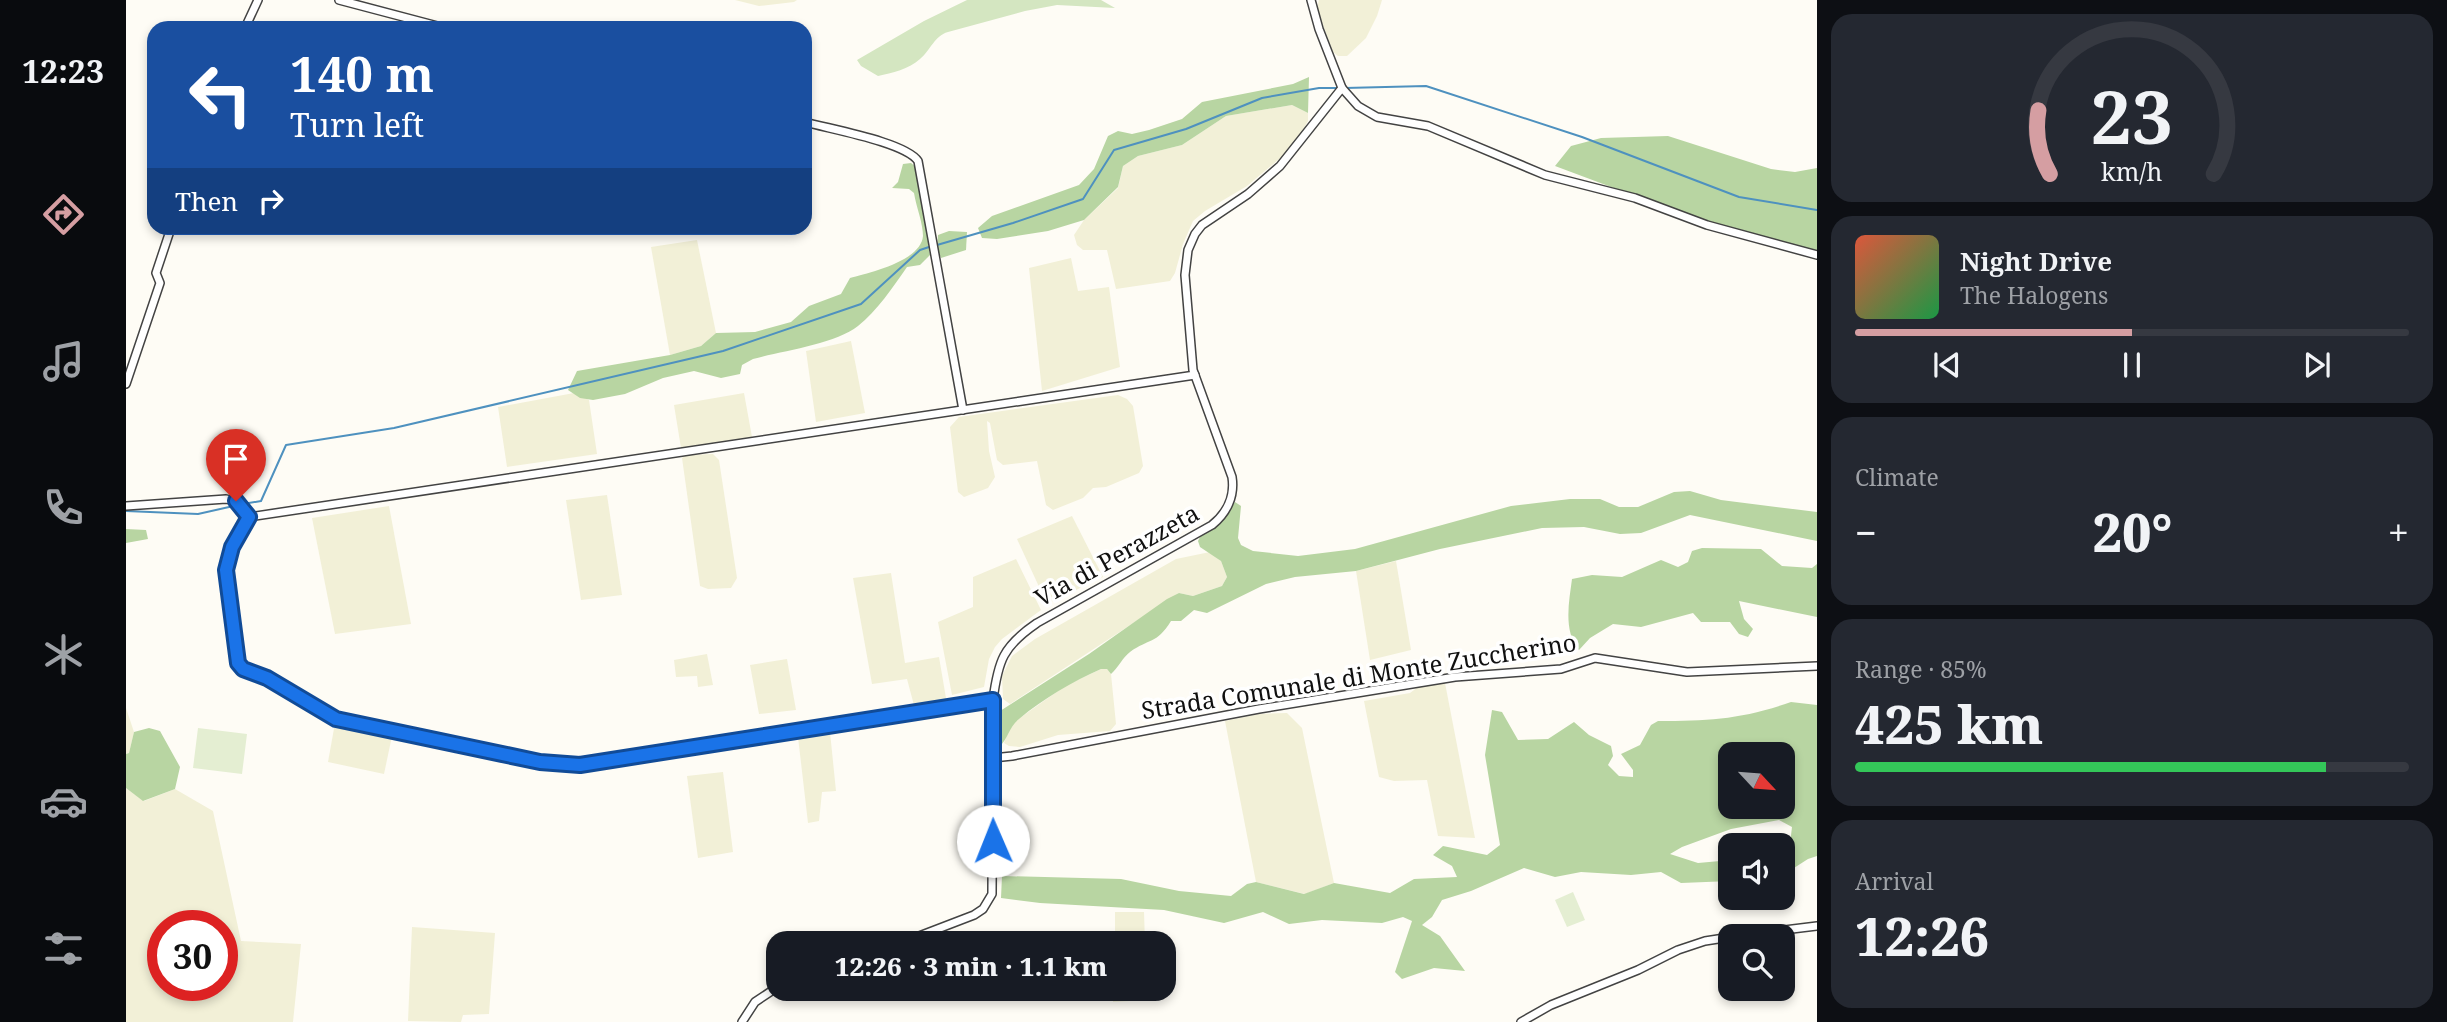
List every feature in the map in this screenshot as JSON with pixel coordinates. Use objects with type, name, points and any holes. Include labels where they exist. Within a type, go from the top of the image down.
[{"type":"street","points":[[248,21],[258,0]]},
{"type":"street","points":[[339,0],[418,21]]},
{"type":"street","points":[[1311,0],[1342,88],[1358,106],[1377,117],[1423,124],[1545,175],[1635,198],[1703,224],[1817,255]]},
{"type":"street","name":"Via di Perazzeta","points":[[932,931],[974,915],[991,897],[994,883],[993,700],[1001,659],[1023,633],[1059,610],[1207,528],[1225,512],[1233,492],[1232,477],[1195,375],[1185,275],[1188,250],[1194,237],[1208,220],[1248,194],[1280,166],[1342,88]]},
{"type":"street","points":[[812,124],[895,146],[917,158],[963,410]]},
{"type":"street","points":[[126,384],[160,283],[156,272],[169,235]]},
{"type":"street","points":[[249,517],[1195,375]]},
{"type":"street","points":[[126,506],[232,499],[239,502],[249,517]]},
{"type":"street","points":[[249,517],[232,547],[226,570],[238,663],[243,669],[267,678],[320,711],[345,722],[540,762],[580,765],[993,700]]},
{"type":"street","name":"Strada Comunale di Monte Zuccherino","points":[[993,758],[1012,757],[1259,709],[1444,678],[1564,668],[1595,658],[1687,672],[1817,666]]},
{"type":"street","points":[[1795,929],[1817,926]]},
{"type":"street","points":[[1521,1022],[1551,1005],[1678,950],[1718,939]]},
{"type":"street","points":[[742,1022],[758,999],[766,994]]},
{"type":"shaded area","points":[[735,0],[797,0],[759,6]]},
{"type":"shaded area","points":[[1319,0],[1382,0],[1366,38],[1347,56],[1338,56],[1333,52],[1317,9]]},
{"type":"shaded area","points":[[1292,105],[1308,113],[1308,121],[1302,132],[1284,155],[1247,186],[1193,221],[1170,281],[1116,289],[1107,250],[1083,250],[1077,245],[1074,235],[1084,220],[1118,188],[1123,166],[1138,156],[1182,145],[1226,116]]},
{"type":"shaded area","points":[[697,240],[716,333],[701,346],[670,355],[651,247]]},
{"type":"shaded area","points":[[1071,258],[1078,291],[1109,287],[1120,367],[1042,391],[1029,268]]},
{"type":"shaded area","points":[[851,341],[865,413],[816,422],[806,351]]},
{"type":"shaded area","points":[[574,393],[589,400],[597,454],[507,467],[498,407]]},
{"type":"shaded area","points":[[744,393],[752,437],[681,448],[674,405]]},
{"type":"shaded area","points":[[1118,395],[1133,406],[1143,466],[1139,473],[1106,487],[1093,488],[1083,498],[1053,510],[1046,505],[1037,461],[1003,465],[997,460],[990,423],[987,421],[989,451],[995,477],[988,488],[964,497],[958,492],[950,427],[959,417]]},
{"type":"shaded area","points":[[713,454],[719,460],[737,578],[731,588],[708,589],[700,586],[682,458],[685,455]]},
{"type":"shaded area","points":[[607,495],[622,595],[581,600],[566,500]]},
{"type":"shaded area","points":[[389,506],[411,624],[335,634],[312,518]]},
{"type":"shaded area","points":[[1072,516],[1103,577],[1047,604],[1017,539]]},
{"type":"shaded area","points":[[1210,552],[1221,561],[1227,577],[1222,586],[1193,596],[1179,593],[1010,704],[1003,699],[1002,676],[1012,656],[1035,639],[1176,559]]},
{"type":"shaded area","points":[[1016,559],[1041,610],[995,647],[989,659],[984,687],[952,695],[938,622],[973,607],[973,577]]},
{"type":"shaded area","points":[[1396,561],[1411,650],[1370,660],[1356,571]]},
{"type":"shaded area","points":[[891,573],[905,663],[939,657],[947,704],[915,709],[907,679],[872,684],[853,578]]},
{"type":"shaded area","points":[[707,654],[713,685],[698,687],[697,676],[676,677],[674,660]]},
{"type":"shaded area","points":[[787,659],[796,710],[759,714],[750,665]]},
{"type":"shaded area","points":[[1101,669],[1107,669],[1111,674],[1116,724],[1110,731],[1058,735],[1020,747],[1004,743],[1008,730],[1017,720],[1065,686]]},
{"type":"shaded area","points":[[1445,683],[1475,838],[1438,836],[1427,780],[1394,781],[1379,777],[1364,701],[1410,693],[1418,687]]},
{"type":"shaded area","points":[[126,708],[134,732],[129,753],[126,754]]},
{"type":"shaded area","points":[[1287,713],[1302,728],[1334,883],[1305,894],[1256,882],[1225,721],[1259,714]]},
{"type":"shaded area","points":[[335,723],[392,736],[384,774],[328,762]]},
{"type":"shaded area","points":[[830,732],[836,791],[822,792],[819,821],[808,823],[798,737]]},
{"type":"shaded area","points":[[723,772],[733,852],[698,858],[687,776]]},
{"type":"shaded area","points":[[126,788],[144,801],[175,789],[213,811],[234,910],[147,910],[147,1001],[238,1001],[238,927],[241,941],[301,944],[293,1022],[126,1022]]},
{"type":"shaded area","points":[[1115,912],[1144,912],[1145,931],[1115,931]]},
{"type":"shaded area","points":[[412,927],[495,933],[489,1014],[463,1015],[461,1022],[408,1021]]},
{"type":"green space","points":[[967,0],[1101,0],[1115,8],[1057,5],[948,32],[939,37],[916,62],[878,76],[861,66],[857,60],[924,21]]},
{"type":"green space","points":[[1309,77],[1308,113],[1292,105],[1226,116],[1182,145],[1138,156],[1123,166],[1118,187],[1084,220],[1048,231],[997,239],[982,238],[978,228],[992,216],[1079,185],[1094,169],[1108,136],[1118,131],[1132,134],[1149,130],[1182,119],[1202,102],[1293,84]]},
{"type":"green space","points":[[1668,136],[1771,169],[1795,172],[1817,168],[1817,252],[1686,215],[1555,166],[1571,146],[1601,138]]},
{"type":"green space","points":[[911,163],[917,168],[930,255],[920,265],[907,267],[878,306],[858,326],[836,338],[753,359],[742,365],[740,374],[721,378],[694,371],[663,378],[625,394],[593,400],[580,398],[568,390],[577,371],[670,355],[701,346],[716,333],[755,332],[791,322],[809,306],[841,294],[850,278],[904,259],[920,245],[923,236],[914,193],[909,189],[892,188],[898,182],[903,164]]},
{"type":"green space","points":[[949,231],[967,232],[966,250],[941,258],[937,249],[938,235]]},
{"type":"green space","points":[[1690,491],[1721,500],[1817,512],[1817,541],[1690,515],[1641,533],[1620,534],[1584,527],[1542,528],[1440,549],[1356,571],[1295,577],[1266,584],[1207,613],[1194,610],[1181,621],[1171,621],[1156,638],[1127,654],[1111,674],[1107,669],[1101,669],[1038,704],[1016,722],[1000,746],[997,744],[997,713],[1089,654],[1167,599],[1179,593],[1193,596],[1222,586],[1227,577],[1221,561],[1200,547],[1198,541],[1220,524],[1235,502],[1241,506],[1238,538],[1241,545],[1253,551],[1298,556],[1355,549],[1511,506],[1570,499],[1600,499],[1619,507],[1638,507],[1674,492]]},
{"type":"green space","points":[[126,529],[146,530],[148,539],[126,543]]},
{"type":"green space","points":[[1702,548],[1761,549],[1782,566],[1812,568],[1817,564],[1817,617],[1739,601],[1744,619],[1753,629],[1748,637],[1739,634],[1730,622],[1701,622],[1693,613],[1641,627],[1613,624],[1590,638],[1579,650],[1569,625],[1572,579],[1592,575],[1622,577],[1661,560],[1678,567],[1688,562],[1692,551]]},
{"type":"green space","points":[[1791,702],[1817,705],[1817,856],[1795,867],[1795,833],[1791,833],[1792,827],[1779,820],[1718,833],[1670,854],[1698,863],[1718,861],[1718,882],[1681,883],[1661,872],[1631,875],[1581,872],[1555,877],[1524,868],[1471,891],[1442,900],[1432,917],[1422,925],[1440,936],[1465,971],[1434,968],[1402,979],[1395,972],[1412,921],[1403,917],[1382,923],[1322,920],[1289,924],[1263,912],[1224,923],[1164,910],[1040,903],[1001,898],[1002,876],[1121,879],[1179,891],[1231,896],[1247,884],[1256,882],[1304,894],[1334,883],[1390,893],[1414,879],[1457,877],[1452,866],[1433,855],[1443,846],[1487,855],[1500,845],[1485,755],[1492,710],[1502,712],[1518,740],[1548,739],[1574,722],[1589,735],[1611,746],[1613,756],[1608,765],[1619,776],[1633,777],[1633,770],[1621,754],[1640,745],[1651,725],[1658,721],[1726,718]]},
{"type":"green space","points":[[149,728],[160,731],[180,767],[175,789],[143,801],[126,788],[126,754],[129,753],[134,732]]},
{"type":"green space","points":[[198,728],[247,734],[242,774],[193,768]]},
{"type":"green space","points":[[1573,892],[1585,920],[1567,927],[1555,900]]},
{"type":"waterway","points":[[1345,88],[1426,86],[1582,137],[1739,197],[1817,210]]},
{"type":"waterway","points":[[937,245],[1083,199],[1114,150],[1186,129],[1262,98],[1319,88],[1339,88]]},
{"type":"waterway","points":[[243,504],[261,501],[286,445],[394,428],[723,351],[861,304],[920,250],[932,246]]},
{"type":"waterway","points":[[126,511],[198,514],[238,505]]},
{"type":"route","points":[[236,501],[249,517],[232,547],[226,570],[232,633],[238,663],[243,669],[267,678],[313,708],[336,719],[540,762],[580,765],[993,700],[993,841]]}]
